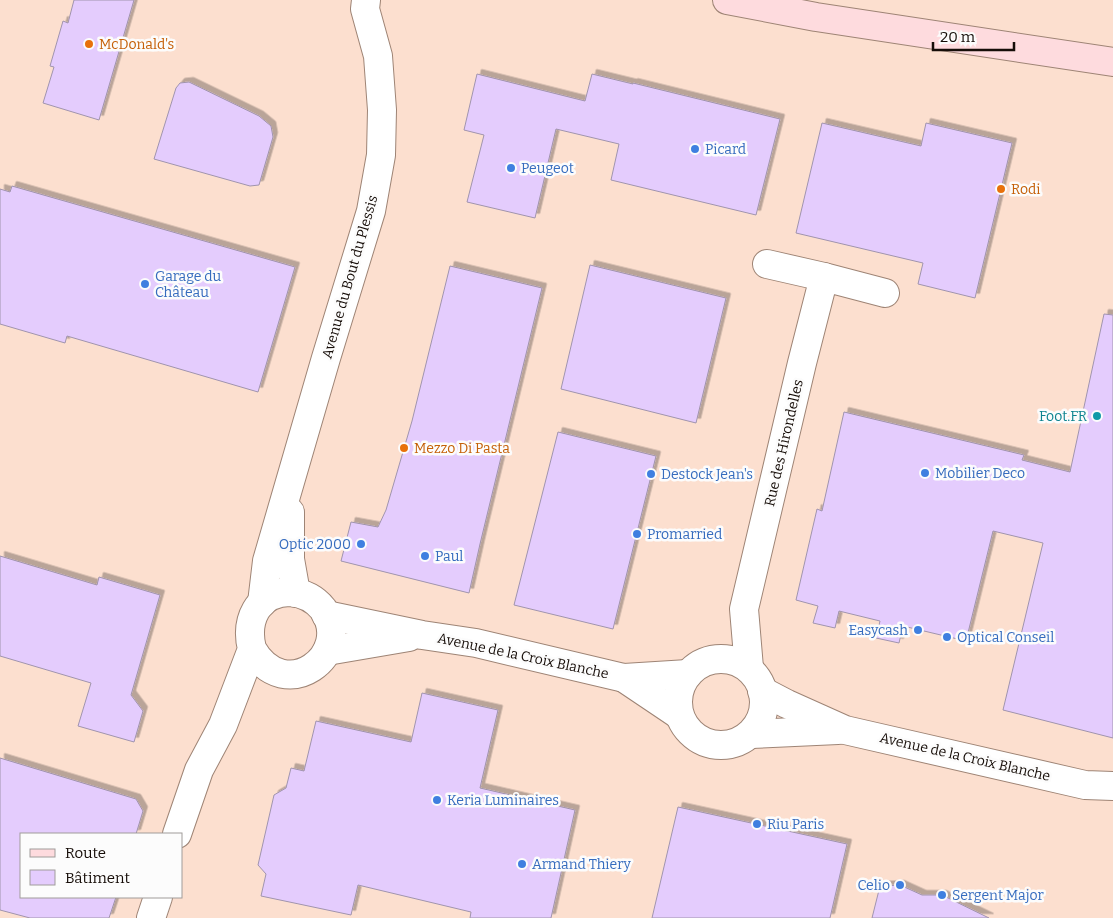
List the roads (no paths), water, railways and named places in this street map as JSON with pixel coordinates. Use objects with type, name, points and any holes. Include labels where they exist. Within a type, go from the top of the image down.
[{"type":"street","points":[[727,0],[816,17],[1113,62]]},
{"type":"street","name":"Avenue du Bout du Plessis","points":[[262,603],[267,561],[371,211],[381,155],[382,110],[378,56],[363,3]]},
{"type":"street","points":[[767,264],[885,293]]},
{"type":"street","name":"Rue des Hirondelles","points":[[712,659],[744,609],[824,277]]},
{"type":"street","name":"Avenue du Bout du Plessis","points":[[290,482],[290,560],[296,593]]},
{"type":"street","points":[[284,592],[296,593],[314,600],[326,615],[330,626],[330,639],[327,651],[320,662],[298,674],[274,672],[257,659],[249,637],[249,624],[254,613],[262,603],[272,596],[284,592]]},
{"type":"street","name":"Rue des Hirondelles","points":[[744,609],[756,680]]},
{"type":"street","name":"Avenue de la Croix Blanche","points":[[326,615],[422,635],[476,643],[624,678],[688,674]]},
{"type":"street","name":"Avenue de la Croix Blanche","points":[[327,651],[422,635]]},
{"type":"street","points":[[177,833],[199,770],[223,725],[252,649]]},
{"type":"street","points":[[712,659],[732,660],[756,680],[765,706],[760,721],[751,734],[735,743],[718,746],[702,741],[688,730],[679,715],[678,700],[680,686],[688,674],[699,664],[712,659]]},
{"type":"street","points":[[223,725],[274,672]]},
{"type":"street","name":"Avenue de la Croix Blanche","points":[[624,678],[679,715]]},
{"type":"street","name":"Avenue de la Croix Blanche","points":[[756,680],[787,704],[845,730],[1085,784],[1113,786]]},
{"type":"street","name":"Avenue de la Croix Blanche","points":[[751,734],[845,730]]},
{"type":"street","name":"Avenue de la Croix Blanche","points":[[1085,784],[1113,798]]},
{"type":"street","points":[[151,918],[158,898]]},
{"type":"place","name":"McDonald's","points":[[89,44]]},
{"type":"place","name":"Picard","points":[[695,149]]},
{"type":"place","name":"Peugeot","points":[[511,168]]},
{"type":"place","name":"Rodi","points":[[1001,189]]},
{"type":"place","name":"Garage du Château","points":[[145,284]]},
{"type":"place","name":"Foot.FR","points":[[1097,416]]},
{"type":"place","name":"Mezzo Di Pasta","points":[[404,448]]},
{"type":"place","name":"Mobilier Deco","points":[[925,473]]},
{"type":"place","name":"Destock Jean's","points":[[651,474]]},
{"type":"place","name":"Promarried","points":[[637,534]]},
{"type":"place","name":"Optic 2000","points":[[361,544]]},
{"type":"place","name":"Paul","points":[[425,556]]},
{"type":"place","name":"Easycash","points":[[918,630]]},
{"type":"place","name":"Optical Conseil","points":[[947,637]]},
{"type":"place","name":"Keria Luminaires","points":[[437,800]]},
{"type":"place","name":"Riu Paris","points":[[757,824]]},
{"type":"place","name":"Armand Thiery","points":[[522,864]]},
{"type":"place","name":"Celio","points":[[900,885]]},
{"type":"place","name":"Sergent Major","points":[[942,895]]}]
